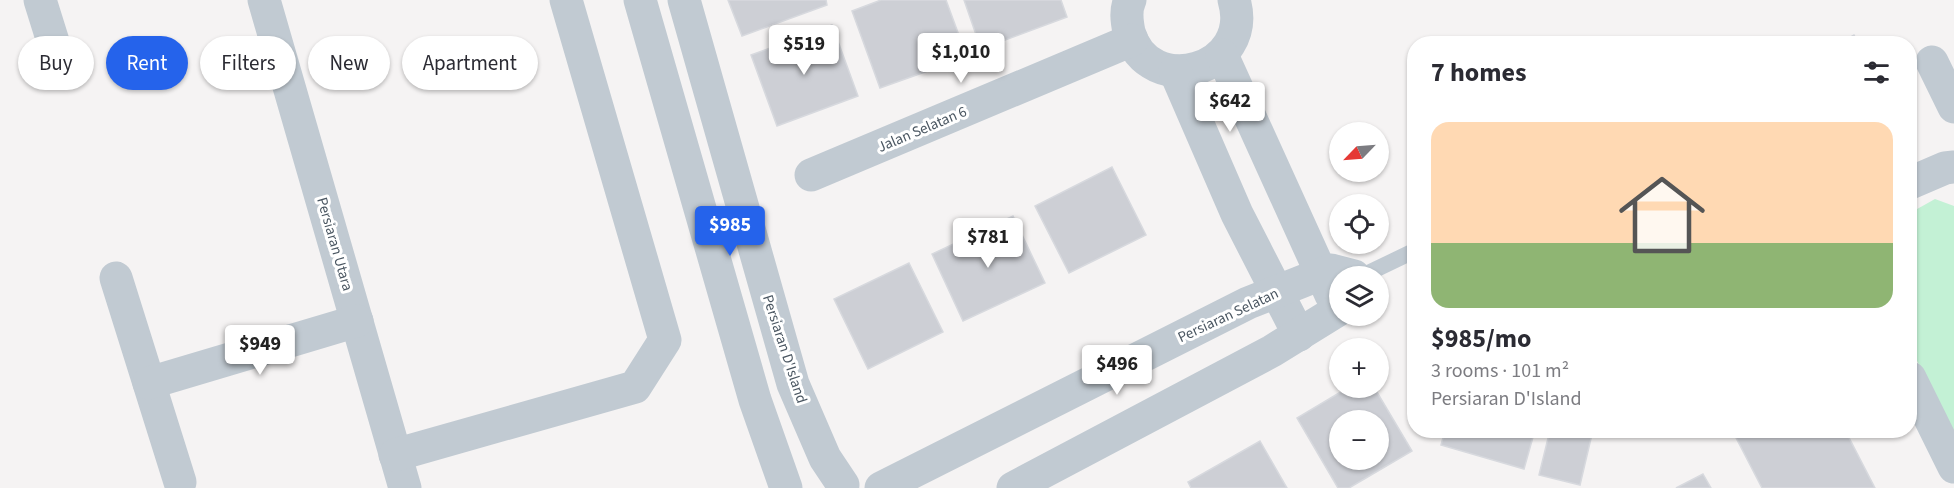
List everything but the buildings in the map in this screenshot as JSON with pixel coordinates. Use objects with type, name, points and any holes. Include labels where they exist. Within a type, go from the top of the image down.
[{"type":"street","points":[[40,0],[51,36]]},
{"type":"street","name":"Persiaran Utara","points":[[264,0],[405,488]]},
{"type":"street","points":[[395,455],[635,387],[665,340],[566,0]]},
{"type":"street","points":[[640,0],[755,400],[786,488]]},
{"type":"street","name":"Persiaran D'Island","points":[[684,0],[793,384],[825,458],[842,487]]},
{"type":"street","points":[[1130,0],[1127,22],[1132,40],[1142,55],[1158,66],[1175,71],[1192,71],[1208,65],[1222,55],[1232,39],[1237,21],[1234,0]]},
{"type":"street","name":"Jalan Selatan 6","points":[[811,175],[1132,40]]},
{"type":"street","points":[[1222,55],[1329,290]]},
{"type":"street","points":[[1932,62],[1954,107]]},
{"type":"street","points":[[1175,71],[1237,214],[1299,335]]},
{"type":"street","points":[[1917,180],[1945,168],[1954,167]]},
{"type":"street","name":"Persiaran Selatan","points":[[881,488],[1248,303],[1329,270]]},
{"type":"street","points":[[116,278],[180,482]]},
{"type":"street","points":[[1013,488],[1299,335],[1329,316]]},
{"type":"street","points":[[149,383],[357,321]]},
{"type":"street","points":[[1917,392],[1954,466]]},
{"type":"lane","points":[[1383,266],[1407,254]]},
{"type":"green space","points":[[1935,199],[1954,206],[1954,434],[1917,361],[1917,209]]}]
